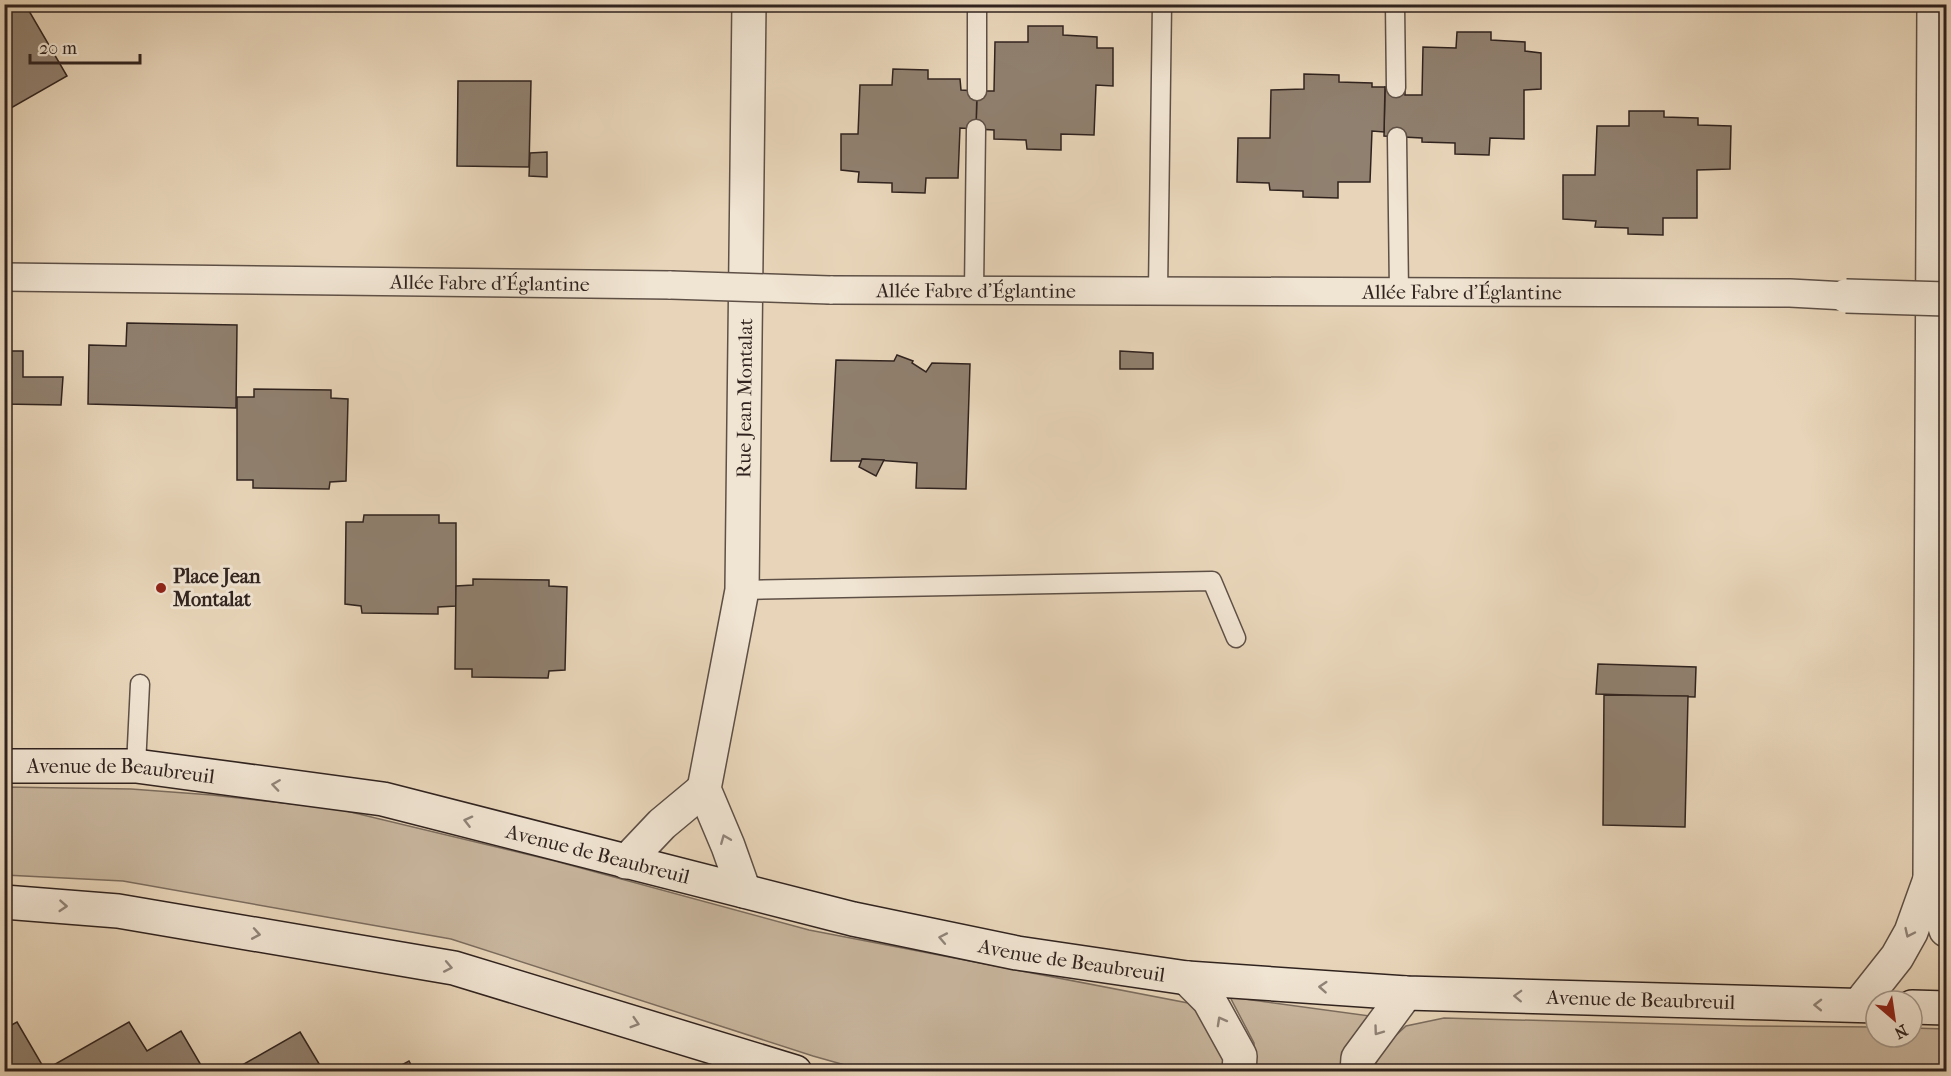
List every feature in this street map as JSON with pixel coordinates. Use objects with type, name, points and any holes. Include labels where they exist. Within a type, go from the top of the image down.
[{"type":"main road","name":"Rue Jean Montalat","points":[[704,789],[742,590],[749,4]]},
{"type":"main road","points":[[1934,4],[1930,879],[1947,930]]},
{"type":"main road","name":"Allée Fabre d'Églantine","points":[[1846,296],[1947,298]]},
{"type":"main road","name":"Avenue de Beaubreuil","points":[[4,766],[136,766],[383,799],[863,922],[995,948],[1187,978],[1406,993],[1864,1006]]},
{"type":"main road","points":[[626,862],[663,824],[704,789],[744,891]]},
{"type":"main road","points":[[1877,989],[1906,940],[1930,879]]},
{"type":"main road","points":[[4,902],[118,910],[454,968],[795,1071]]},
{"type":"main road","name":"Avenue de Beaubreuil","points":[[1187,978],[1209,1000],[1235,1046],[1240,1056],[1239,1071]]},
{"type":"main road","points":[[1357,1071],[1358,1058],[1406,993]]},
{"type":"main road","points":[[1924,1007],[1947,1008]]},
{"type":"street","name":"Allée Fabre d'Églantine","points":[[4,277],[670,285],[830,290],[1790,293],[1846,296]]},
{"type":"lane","points":[[977,4],[977,91]]},
{"type":"lane","points":[[1158,291],[1162,4]]},
{"type":"lane","points":[[1395,4],[1396,88]]},
{"type":"lane","points":[[974,291],[976,129]]},
{"type":"lane","points":[[1397,137],[1399,292]]},
{"type":"lane","points":[[742,590],[1212,581],[1236,638]]},
{"type":"lane","points":[[136,766],[140,684]]},
{"type":"shaded area","points":[[4,787],[131,789],[212,795],[338,809],[555,861],[809,930],[1188,1003],[1213,1028],[1226,1051],[1226,1071],[866,1071],[451,939],[123,881],[5,875]]},
{"type":"shaded area","points":[[1230,997],[1370,1016],[1352,1038],[1340,1071],[1255,1071],[1254,1043]]},
{"type":"shaded area","points":[[1444,1018],[1864,1027],[1864,1049],[1924,1049],[1924,1028],[1946,1029],[1946,1071],[1373,1072],[1381,1049],[1406,1026]]},
{"type":"building","points":[[4,4],[25,4],[67,76],[4,112]]},
{"type":"building","points":[[1028,26],[1063,26],[1063,35],[1097,37],[1097,48],[1113,48],[1113,86],[1096,85],[1094,135],[1061,134],[1061,150],[1027,149],[1026,140],[994,139],[994,130],[976,129],[977,91],[994,91],[995,42],[1028,42]]},
{"type":"building","points":[[1457,32],[1491,32],[1491,40],[1525,42],[1525,51],[1541,53],[1541,89],[1524,90],[1524,139],[1490,138],[1489,155],[1455,154],[1455,143],[1422,142],[1422,138],[1384,136],[1385,87],[1405,88],[1405,95],[1422,95],[1423,47],[1456,48]]},
{"type":"building","points":[[893,69],[928,70],[928,79],[960,79],[961,90],[977,91],[976,129],[960,128],[958,178],[926,178],[925,193],[892,192],[892,183],[858,182],[859,172],[841,170],[841,134],[858,134],[860,85],[892,85]]},
{"type":"building","points":[[1304,74],[1339,75],[1339,82],[1372,83],[1372,87],[1385,87],[1384,132],[1372,131],[1370,182],[1338,182],[1338,198],[1303,197],[1303,191],[1270,190],[1269,183],[1237,182],[1238,138],[1270,138],[1271,90],[1304,89]]},
{"type":"building","points":[[458,81],[531,81],[529,167],[457,166]]},
{"type":"building","points":[[1629,111],[1664,111],[1664,117],[1698,118],[1698,125],[1731,126],[1730,169],[1697,170],[1697,218],[1663,218],[1663,235],[1628,234],[1628,228],[1595,227],[1596,221],[1563,219],[1563,175],[1595,175],[1597,126],[1629,126]]},
{"type":"building","points":[[547,152],[547,177],[529,176],[530,153]]},
{"type":"building","points":[[127,323],[237,325],[236,408],[88,404],[89,345],[126,346]]},
{"type":"building","points":[[4,351],[23,351],[23,377],[63,377],[61,405],[4,404]]},
{"type":"building","points":[[1120,351],[1153,353],[1153,369],[1120,369]]},
{"type":"building","points":[[897,355],[913,361],[912,363],[926,372],[932,363],[970,364],[966,489],[916,488],[917,463],[862,459],[861,461],[831,461],[836,360],[894,361]]},
{"type":"building","points":[[254,389],[331,390],[331,398],[348,399],[346,481],[330,482],[329,489],[253,488],[253,480],[237,480],[237,397],[254,397]]},
{"type":"building","points":[[862,459],[884,460],[876,476],[859,467]]},
{"type":"building","points":[[364,515],[439,515],[439,523],[456,523],[456,606],[438,607],[438,614],[362,613],[361,606],[345,604],[346,522],[363,522]]},
{"type":"building","points":[[473,579],[549,580],[549,586],[567,587],[565,670],[549,671],[548,678],[472,677],[472,669],[455,669],[456,586],[473,585]]},
{"type":"building","points":[[1598,664],[1696,667],[1695,697],[1596,694]]},
{"type":"building","points":[[1604,695],[1688,696],[1685,827],[1603,825]]},
{"type":"building","points":[[17,1022],[45,1070],[129,1022],[147,1051],[181,1031],[205,1072],[4,1072],[4,1029]]},
{"type":"building","points":[[300,1032],[324,1072],[230,1072]]},
{"type":"building","points":[[409,1061],[415,1072],[389,1072]]},
{"type":"place","name":"Place Jean Montalat","points":[[161,588]]}]
